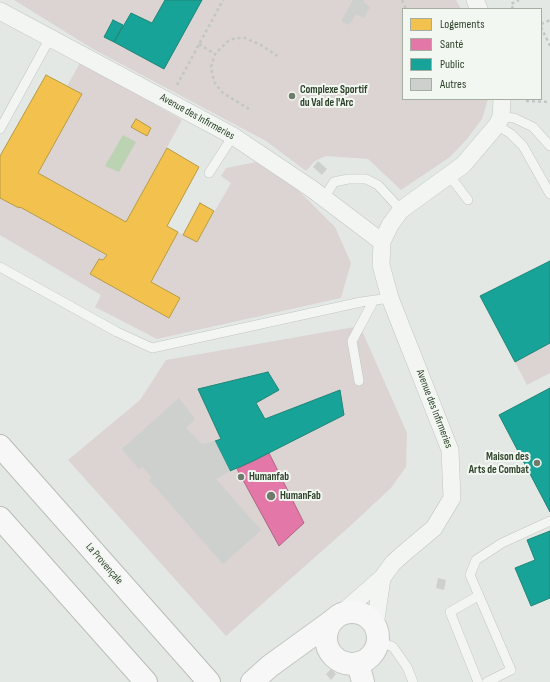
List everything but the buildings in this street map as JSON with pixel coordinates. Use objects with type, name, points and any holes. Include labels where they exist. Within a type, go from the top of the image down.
[{"type":"main road","name":"La Provençale","points":[[0,446],[209,682]]},
{"type":"main road","points":[[0,518],[146,682]]},
{"type":"main road","points":[[0,529],[69,594]]},
{"type":"main road","points":[[357,612],[371,620],[376,634],[371,655],[360,672],[351,664],[338,660],[328,649],[326,635],[337,617],[357,612]]},
{"type":"main road","name":"Avenue des Infirmeries","points":[[252,682],[270,666],[337,617]]},
{"type":"main road","points":[[291,651],[328,649]]},
{"type":"street","name":"Avenue des Infirmeries","points":[[0,11],[233,136],[324,198],[382,242]]},
{"type":"street","points":[[499,121],[502,100]]},
{"type":"street","name":"Avenue des Infirmeries","points":[[337,617],[382,578],[393,563],[434,528],[452,498],[450,450],[382,299],[382,242],[390,225],[401,210],[463,165],[499,121]]},
{"type":"street","name":"Avenue des Infirmeries","points":[[376,634],[382,578]]},
{"type":"lane","points":[[0,129],[50,38]]},
{"type":"lane","points":[[499,121],[514,118],[533,127],[550,146]]},
{"type":"lane","points":[[499,121],[523,146],[550,194]]},
{"type":"lane","points":[[209,173],[233,136]]},
{"type":"lane","points":[[449,175],[468,200]]},
{"type":"lane","points":[[324,198],[334,182],[348,179],[366,179],[378,186],[401,210]]},
{"type":"lane","points":[[0,267],[117,332],[152,348],[361,302],[382,299]]},
{"type":"lane","points":[[359,381],[352,341],[382,299]]},
{"type":"lane","points":[[487,682],[511,670],[478,596],[470,574],[476,560],[502,543],[550,521]]},
{"type":"lane","points":[[478,596],[450,612],[478,682]]},
{"type":"lane","points":[[376,634],[394,647],[407,667],[413,682]]},
{"type":"path","points":[[168,102],[223,0]]},
{"type":"path","points":[[513,8],[511,4],[519,0]]},
{"type":"path","points":[[542,27],[550,46]]},
{"type":"path","points":[[249,109],[222,92],[214,82],[211,67],[215,54],[227,42],[235,38],[245,38],[261,45],[279,57]]},
{"type":"path","points":[[199,44],[215,54]]},
{"type":"path","points":[[526,101],[550,102]]},
{"type":"shaded area","name":"Complexe Sportif du Val de l'Arc","points":[[14,0],[456,0],[460,8],[402,8],[402,100],[488,100],[482,119],[467,139],[450,157],[401,190],[368,159],[326,156],[315,161],[306,171],[266,141],[93,49]]},
{"type":"shaded area","points":[[80,63],[182,120],[126,222],[38,173],[82,95],[67,86]]},
{"type":"shaded area","points":[[123,135],[136,142],[119,172],[105,166]]},
{"type":"shaded area","points":[[256,162],[295,187],[335,227],[351,263],[341,298],[157,339],[95,307],[101,295],[0,235],[0,198],[19,208],[20,207],[107,255],[103,260],[99,259],[90,274],[169,318],[180,298],[151,282],[178,232],[197,242],[231,183],[221,176],[226,168]]},
{"type":"shaded area","name":"Humanfab","points":[[360,326],[407,433],[406,467],[391,488],[226,636],[68,460],[140,400],[166,360]]},
{"type":"shaded area","points":[[550,343],[550,373],[527,385],[515,362]]},
{"type":"place","name":"Complexe Sportif du Val de l'Arc","points":[[292,96]]},
{"type":"place","name":"Maison des Arts de Combat","points":[[537,463]]},
{"type":"place","name":"Humanfab","points":[[241,477]]},
{"type":"place","name":"HumanFab","points":[[271,496]]}]
